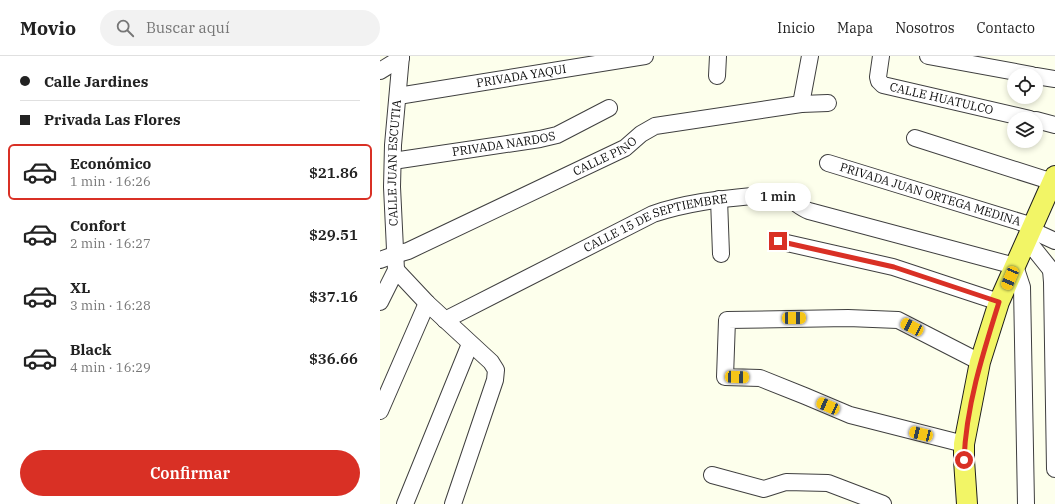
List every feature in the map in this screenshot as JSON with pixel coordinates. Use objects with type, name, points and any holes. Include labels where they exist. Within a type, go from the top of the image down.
[{"type":"main road","points":[[967,504],[964,444],[980,362],[999,302],[1053,184]]},
{"type":"street","name":"PRIVADA YAQUI","points":[[398,96],[645,56]]},
{"type":"street","points":[[717,76],[718,56]]},
{"type":"street","points":[[801,104],[810,56]]},
{"type":"street","name":"CALLE HUATULCO","points":[[881,56],[878,74],[879,80],[883,85],[1007,114]]},
{"type":"street","points":[[928,56],[1007,70]]},
{"type":"street","name":"CALLE JUAN ESCUTIA","points":[[380,302],[390,262],[386,191],[389,153],[398,96],[401,57]]},
{"type":"street","points":[[380,71],[401,57]]},
{"type":"street","points":[[1043,77],[1055,79]]},
{"type":"street","name":"CALLE PINO","points":[[390,262],[625,148],[641,134],[655,126],[801,104],[828,103]]},
{"type":"street","name":"PRIVADA NARDOS","points":[[389,153],[540,139],[557,134],[609,108]]},
{"type":"street","points":[[1043,122],[1055,125]]},
{"type":"street","points":[[915,138],[1053,184]]},
{"type":"street","name":"PRIVADA JUAN ORTEGA MEDINA","points":[[828,163],[1055,241]]},
{"type":"street","name":"CALLE 15 DE SEPTIEMBRE","points":[[445,320],[653,214],[667,209],[719,198],[778,194],[788,197],[803,209],[809,211],[1015,266]]},
{"type":"street","points":[[719,198],[721,254]]},
{"type":"street","points":[[1031,232],[1053,271],[1055,469]]},
{"type":"street","points":[[778,241],[894,267],[999,302]]},
{"type":"street","points":[[390,262],[427,303],[491,362],[496,370],[495,380],[453,504]]},
{"type":"street","points":[[1015,266],[1022,287],[1026,504]]},
{"type":"street","points":[[380,412],[427,303]]},
{"type":"street","points":[[964,444],[850,415],[760,378],[725,377],[727,320],[848,318],[898,320],[980,362]]},
{"type":"street","points":[[405,504],[470,344]]},
{"type":"street","points":[[712,475],[764,489],[786,482],[828,484],[883,504]]},
{"type":"route","points":[[778,241],[894,267],[999,302],[980,362],[964,444],[964,460]]}]
